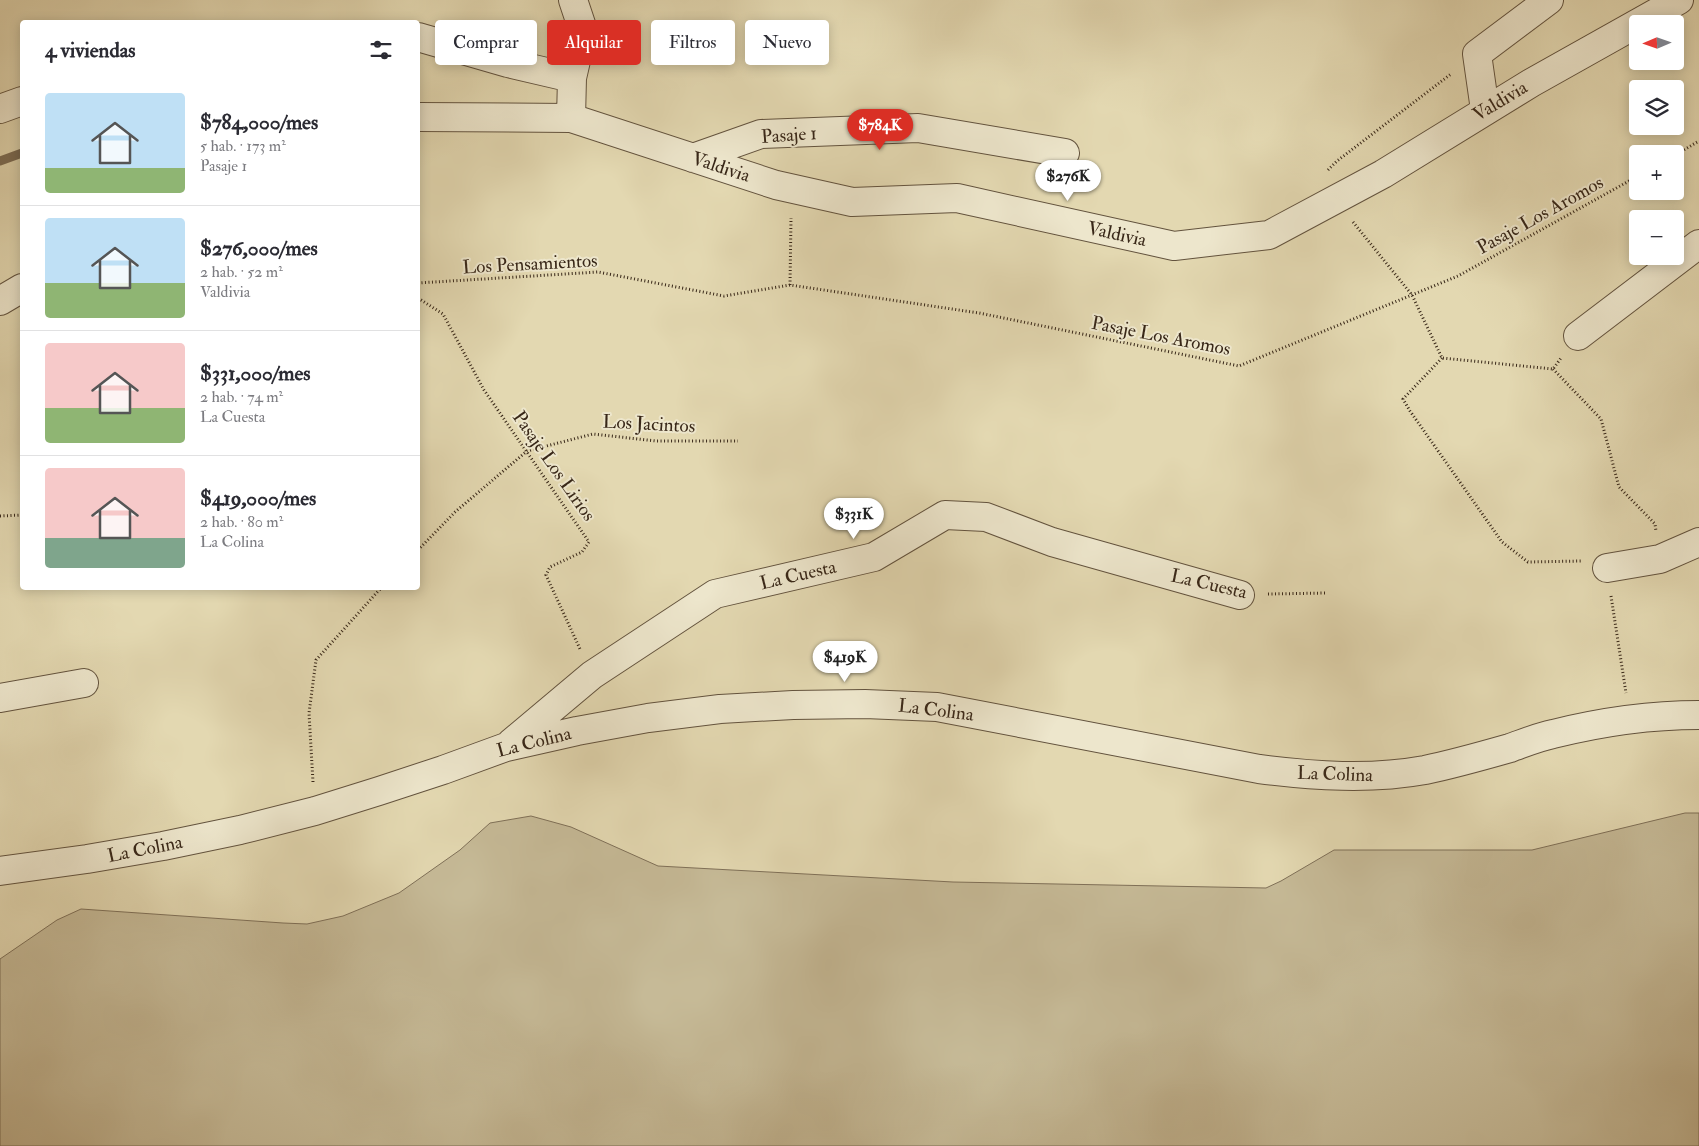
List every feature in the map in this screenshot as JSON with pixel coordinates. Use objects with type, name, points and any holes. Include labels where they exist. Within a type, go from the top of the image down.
[{"type":"street","points":[[571,118],[572,78],[584,30],[573,0]]},
{"type":"street","points":[[1485,110],[1478,54],[1549,0]]},
{"type":"street","name":"Valdivia","points":[[420,117],[571,118],[792,188],[852,202],[957,198],[1174,246],[1269,235],[1383,174],[1531,82],[1679,0]]},
{"type":"street","points":[[420,38],[508,63],[572,78]]},
{"type":"street","points":[[0,109],[20,102]]},
{"type":"street","name":"Pasaje 1","points":[[693,158],[760,134],[918,128],[1065,153]]},
{"type":"street","points":[[1578,336],[1699,244]]},
{"type":"street","points":[[0,301],[20,289]]},
{"type":"street","name":"La Cuesta","points":[[506,747],[592,675],[716,594],[874,557],[945,515],[986,517],[1052,542],[1240,595]]},
{"type":"street","points":[[1607,568],[1660,559],[1699,542]]},
{"type":"street","points":[[0,698],[84,683]]},
{"type":"street","name":"La Colina","points":[[0,871],[87,860],[240,830],[314,811],[443,770],[506,747],[648,718],[720,710],[793,704],[937,707],[1269,770],[1338,776],[1377,776],[1423,770],[1468,760],[1551,734],[1630,718],[1673,715],[1699,716]]},
{"type":"path","points":[[1324,174],[1337,161],[1478,54]]},
{"type":"path","points":[[1684,150],[1699,141]]},
{"type":"path","name":"Pasaje Los Aromos","points":[[790,285],[979,313],[1239,366],[1458,276],[1629,181]]},
{"type":"path","points":[[790,285],[792,188]]},
{"type":"path","points":[[1335,199],[1412,295],[1442,358]]},
{"type":"path","name":"Los Pensamientos","points":[[420,283],[598,272],[724,296],[790,285]]},
{"type":"path","name":"Pasaje Los Lirios","points":[[420,299],[443,314],[484,390],[589,542],[582,552],[550,567],[546,575],[592,675]]},
{"type":"path","points":[[1553,369],[1578,336]]},
{"type":"path","points":[[1442,358],[1553,369],[1601,419],[1619,487],[1655,524],[1660,559]]},
{"type":"path","points":[[1442,358],[1403,399],[1502,542],[1528,562],[1600,561],[1607,568],[1630,718]]},
{"type":"path","name":"Los Jacintos","points":[[420,548],[455,512],[527,451],[593,434],[656,441],[738,441]]},
{"type":"path","points":[[0,516],[20,515]]},
{"type":"path","points":[[314,811],[309,713],[316,660],[379,590]]},
{"type":"path","name":"La Cuesta","points":[[1240,595],[1327,593]]},
{"type":"shaded area","points":[[1685,813],[1699,813],[1699,1146],[0,1146],[0,959],[57,920],[81,909],[307,924],[343,916],[399,893],[460,850],[490,823],[531,816],[571,827],[658,866],[953,882],[1266,888],[1334,850],[1532,850]]},
{"type":"waterway","points":[[0,161],[20,154]]}]
